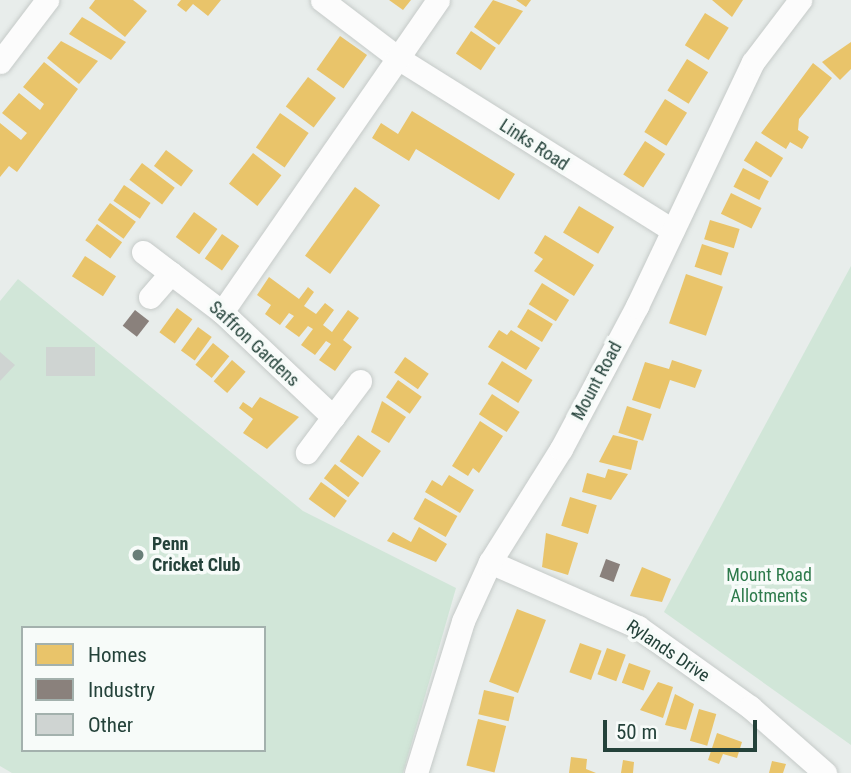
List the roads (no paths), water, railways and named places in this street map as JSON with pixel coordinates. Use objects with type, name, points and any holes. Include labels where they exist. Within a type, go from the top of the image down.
[{"type":"street","points":[[0,62],[47,0]]},
{"type":"street","name":"Links Road","points":[[323,0],[398,58],[672,230]]},
{"type":"street","points":[[222,312],[438,0]]},
{"type":"street","name":"Mount Road","points":[[416,773],[463,621],[490,562],[561,449],[672,230],[753,62],[800,0]]},
{"type":"street","name":"Saffron Gardens","points":[[144,251],[222,312],[333,417]]},
{"type":"street","points":[[150,298],[171,274]]},
{"type":"street","points":[[307,453],[360,381]]},
{"type":"street","name":"Rylands Drive","points":[[490,562],[638,627],[760,715],[825,773]]},
{"type":"place","name":"Penn Cricket Club","points":[[138,555]]},
{"type":"park label","name":"Mount Road Allotments","points":[[769,586]]}]
